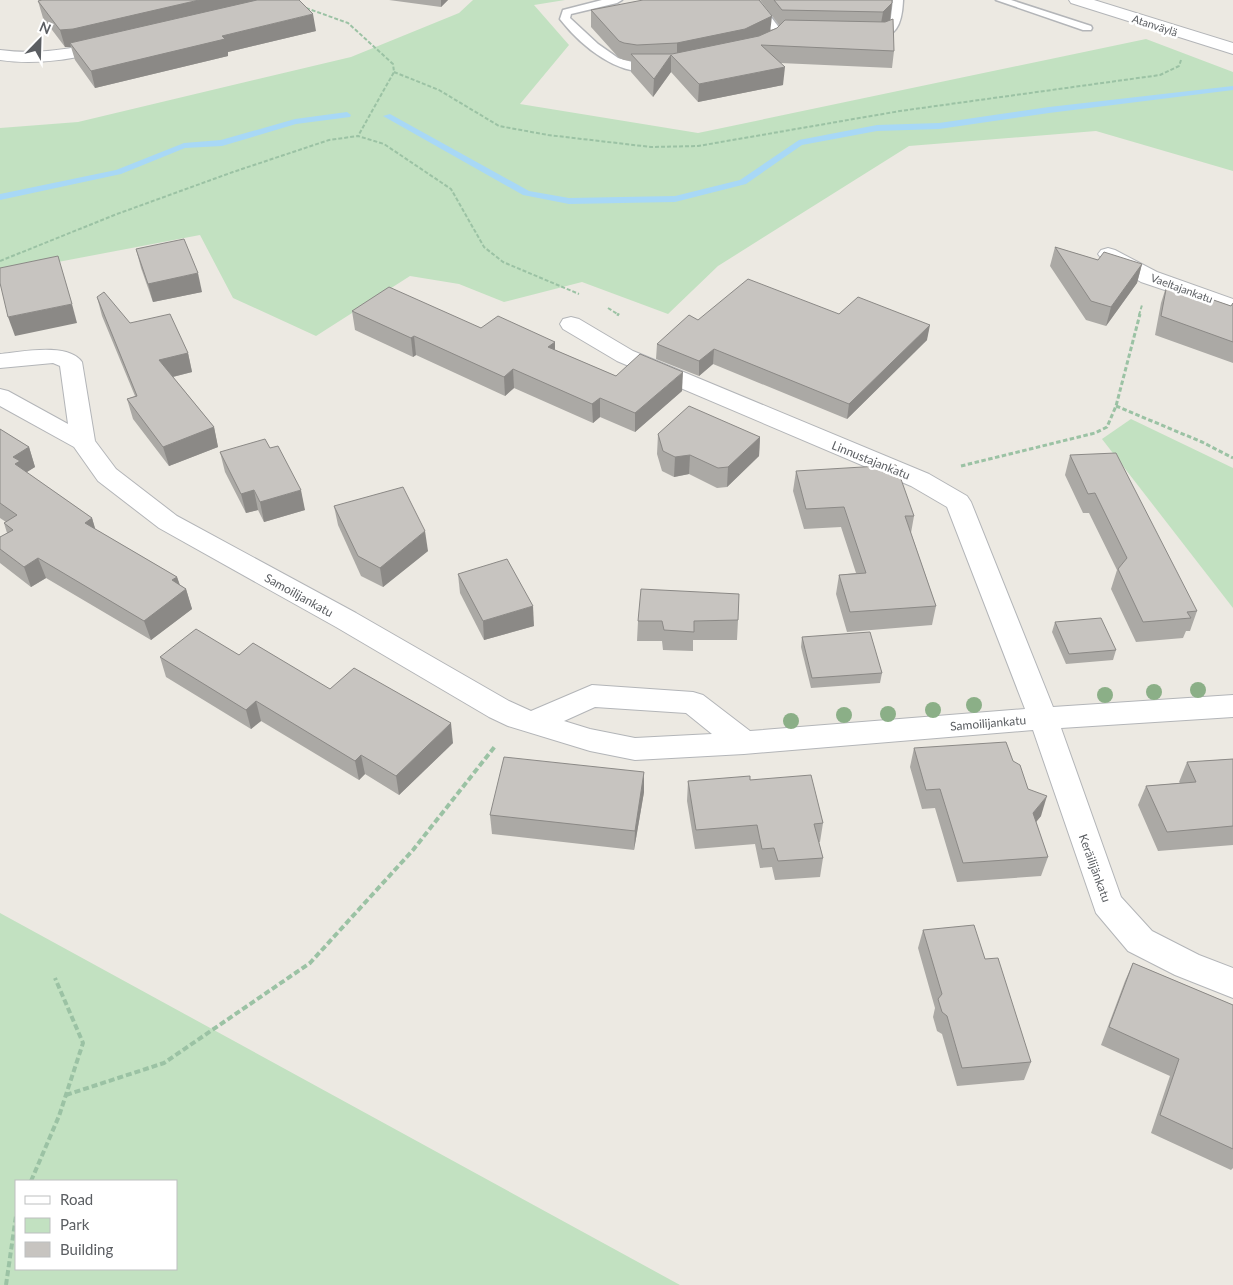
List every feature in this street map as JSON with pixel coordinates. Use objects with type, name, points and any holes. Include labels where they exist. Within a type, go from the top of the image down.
[{"type":"street","name":"Atanväylä","points":[[1077,0],[1233,50]]},
{"type":"street","points":[[0,55],[17,58],[42,58],[78,53],[128,41]]},
{"type":"street","name":"Vaeltajankatu","points":[[1106,253],[1149,277],[1233,306]]},
{"type":"street","name":"Linnustajankatu","points":[[572,324],[625,356],[920,480],[958,502],[1043,718]]},
{"type":"street","name":"Samoilijankatu","points":[[0,361],[55,356],[71,362],[83,442]]},
{"type":"street","name":"Samoilijankatu","points":[[0,396],[83,442],[107,475],[168,522],[346,620],[499,709],[526,720],[590,740],[635,749],[1043,718],[1233,706]]},
{"type":"street","points":[[526,720],[592,696],[693,703],[744,742]]},
{"type":"street","name":"Keräilijänkatu","points":[[1043,718],[1107,904],[1140,941],[1187,964],[1233,983]]},
{"type":"lane","points":[[617,0],[576,8],[566,12],[564,19],[606,58],[636,68],[664,67]]},
{"type":"lane","points":[[753,0],[782,32],[758,48]]},
{"type":"lane","points":[[862,34],[883,34],[894,29],[897,23],[898,0]]},
{"type":"lane","points":[[1001,0],[1087,28]]},
{"type":"path","points":[[305,8],[348,23],[393,64],[394,72],[358,136]]},
{"type":"path","points":[[394,72],[439,90],[499,126],[548,135],[651,147],[698,146],[900,111],[1160,75],[1179,66],[1181,59]]},
{"type":"path","points":[[0,261],[117,214],[233,172],[329,140],[358,136],[384,144],[451,189],[484,247],[503,262],[584,297]]},
{"type":"path","points":[[920,480],[940,472],[1095,433],[1107,426],[1116,406],[1149,277]]},
{"type":"path","points":[[1116,406],[1202,442],[1233,458]]},
{"type":"path","points":[[66,1095],[164,1063],[310,963],[413,850],[472,773],[526,720]]},
{"type":"path","points":[[31,1180],[59,1116],[84,1043],[55,978]]},
{"type":"path","points":[[6,1285],[15,1223]]},
{"type":"green space","points":[[473,0],[565,0],[534,5],[569,45],[520,104],[698,133],[1146,39],[1233,72],[1233,171],[1096,131],[909,146],[718,266],[668,314],[582,282],[504,302],[459,284],[410,276],[316,336],[233,298],[200,235],[0,273],[0,128],[78,122],[351,57],[459,13]]},
{"type":"green space","points":[[1131,419],[1233,468],[1233,608],[1102,439]]},
{"type":"green space","points":[[0,913],[680,1285],[0,1285]]},
{"type":"building","points":[[199,0],[73,29],[60,30],[38,1]]},
{"type":"building","points":[[257,0],[299,0],[313,14],[222,36],[225,39],[91,71],[70,43]]},
{"type":"building","points":[[643,0],[759,0],[772,16],[745,29],[677,43],[637,45],[619,41],[591,10]]},
{"type":"building","points":[[774,0],[892,0],[892,3],[883,12],[782,10]]},
{"type":"building","points":[[893,19],[894,51],[761,45],[785,67],[699,84],[671,55],[654,79],[631,54],[672,54],[759,36],[777,28],[785,20],[885,22]]},
{"type":"building","points":[[184,239],[198,273],[148,284],[136,249]]},
{"type":"building","points":[[1055,247],[1098,260],[1104,252],[1142,264],[1111,307],[1091,301]]},
{"type":"building","points":[[58,256],[72,304],[8,317],[0,283],[0,268]]},
{"type":"building","points":[[748,279],[839,314],[858,297],[930,325],[849,404],[714,349],[699,361],[657,344],[689,315],[698,320]]},
{"type":"building","points":[[1167,284],[1231,306],[1233,303],[1233,342],[1161,316]]},
{"type":"building","points":[[389,287],[481,328],[498,316],[555,342],[548,347],[616,376],[640,354],[683,372],[635,413],[600,398],[592,404],[513,369],[504,377],[414,336],[411,338],[352,311]]},
{"type":"building","points":[[104,292],[130,323],[170,314],[188,353],[159,360],[214,427],[163,447],[127,399],[137,396],[97,297]]},
{"type":"building","points":[[689,406],[760,437],[728,467],[718,468],[690,455],[675,457],[663,451],[658,434]]},
{"type":"building","points":[[0,429],[29,447],[13,457],[20,461],[15,464],[92,518],[85,523],[177,577],[172,580],[186,589],[144,621],[38,558],[24,567],[0,549],[0,537],[13,530],[4,523],[17,515],[0,503]]},
{"type":"building","points":[[265,439],[270,448],[278,446],[301,490],[260,502],[254,490],[241,494],[220,452]]},
{"type":"building","points":[[1116,453],[1197,611],[1187,612],[1191,618],[1143,622],[1118,569],[1127,558],[1095,493],[1088,494],[1070,455]]},
{"type":"building","points":[[896,465],[914,516],[905,516],[936,606],[850,612],[839,575],[866,573],[844,507],[806,509],[796,471]]},
{"type":"building","points":[[403,487],[425,531],[380,568],[358,556],[334,506]]},
{"type":"building","points":[[507,559],[533,606],[483,621],[458,574]]},
{"type":"building","points":[[641,589],[739,594],[738,620],[694,621],[694,632],[664,630],[662,621],[638,621]]},
{"type":"building","points":[[1101,618],[1116,650],[1069,654],[1055,622]]},
{"type":"building","points":[[196,629],[239,655],[253,643],[330,689],[354,668],[451,723],[396,776],[361,755],[355,761],[256,701],[246,710],[160,657]]},
{"type":"building","points":[[870,632],[882,673],[812,678],[802,637]]},
{"type":"building","points":[[1006,742],[1013,761],[1020,765],[1028,789],[1047,796],[1033,813],[1048,857],[963,863],[940,789],[926,790],[914,748]]},
{"type":"building","points":[[504,757],[644,772],[635,831],[490,815]]},
{"type":"building","points":[[1233,759],[1233,826],[1167,832],[1146,786],[1196,782],[1187,762]]},
{"type":"building","points":[[811,775],[823,823],[814,824],[823,858],[778,861],[774,848],[762,849],[757,825],[696,830],[688,781],[750,776],[750,780]]},
{"type":"building","points":[[974,925],[985,959],[998,958],[1031,1062],[962,1068],[947,1016],[942,1012],[938,999],[942,994],[923,930]]},
{"type":"building","points":[[1133,963],[1233,1005],[1233,1149],[1160,1115],[1179,1059],[1109,1027]]},
{"type":"waterway","points":[[387,116],[526,193],[569,201],[675,199],[743,182],[799,143],[877,128],[939,126],[1049,110],[1233,88]]},
{"type":"waterway","points":[[0,197],[118,172],[184,146],[222,143],[295,122],[347,115]]}]
